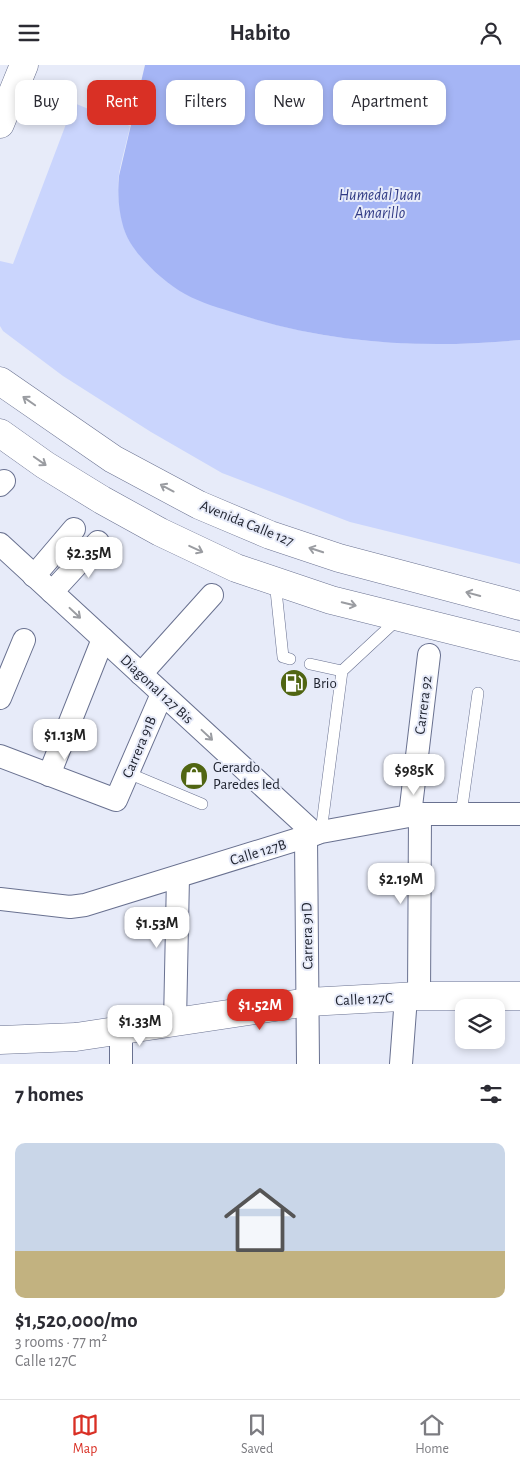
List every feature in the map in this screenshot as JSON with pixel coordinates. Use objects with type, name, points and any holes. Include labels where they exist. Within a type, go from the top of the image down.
[{"type":"main road","points":[[0,124],[24,65]]},
{"type":"main road","name":"Avenida Calle 127","points":[[0,381],[113,459],[199,505],[270,535],[339,557],[520,606]]},
{"type":"main road","points":[[0,433],[102,501],[160,532],[236,568],[330,599],[520,647]]},
{"type":"main road","name":"Calle 127C","points":[[0,1040],[76,1037],[308,1002],[412,996],[520,997]]},
{"type":"street","points":[[34,576],[74,529]]},
{"type":"street","points":[[52,592],[98,542]]},
{"type":"street","name":"Diagonal 127 Bis","points":[[0,544],[314,835]]},
{"type":"street","points":[[141,673],[212,595]]},
{"type":"street","points":[[0,756],[49,775],[103,639]]},
{"type":"street","points":[[0,698],[24,640]]},
{"type":"street","name":"Carrera 92","points":[[401,1064],[412,996],[415,814],[429,655]]},
{"type":"street","name":"Carrera 91B","points":[[49,775],[116,800],[162,693]]},
{"type":"street","name":"Calle 127B","points":[[0,899],[70,907],[85,905],[314,835],[415,814],[520,814]]},
{"type":"street","name":"Carrera 91D","points":[[308,1064],[308,1002],[314,835]]},
{"type":"street","points":[[175,1022],[178,877]]},
{"type":"street","points":[[121,1030],[121,1064]]},
{"type":"lane","points":[[275,581],[283,657],[290,659]]},
{"type":"lane","points":[[314,835],[342,671],[400,617]]},
{"type":"lane","points":[[310,664],[342,671]]},
{"type":"lane","points":[[461,814],[478,693]]},
{"type":"lane","points":[[128,773],[202,804]]},
{"type":"shaded area","points":[[77,104],[87,108],[87,125],[130,126],[118,182],[121,215],[125,230],[133,247],[153,270],[174,287],[185,293],[222,308],[271,323],[341,338],[412,344],[484,343],[520,340],[520,564],[350,522],[222,473],[151,432],[63,376],[3,331],[0,326],[0,261],[13,264],[66,125],[77,125]]},
{"type":"water","name":"Humedal Juan Amarillo","points":[[145,65],[520,65],[520,340],[484,343],[413,344],[343,338],[273,324],[238,314],[198,300],[168,283],[150,267],[129,241],[121,219],[119,204],[119,176],[131,125],[156,125],[156,80],[141,80]]},
{"type":"place","name":"Brio","points":[[294,683]]},
{"type":"place","name":"Gerardo Paredes Ied","points":[[194,776]]}]
